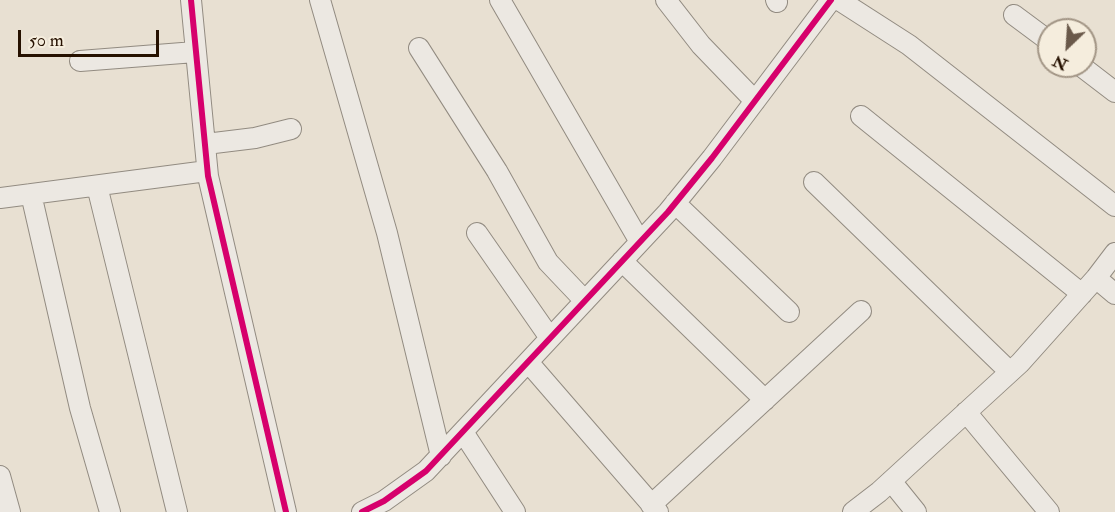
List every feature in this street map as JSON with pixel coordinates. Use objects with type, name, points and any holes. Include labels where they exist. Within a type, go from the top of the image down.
[{"type":"street","points":[[191,0],[207,171],[286,512]]},
{"type":"street","points":[[320,0],[387,233],[441,456]]},
{"type":"street","points":[[500,0],[640,242]]},
{"type":"street","points":[[666,0],[701,45],[755,101]]},
{"type":"street","points":[[362,512],[388,507],[426,471],[640,242],[712,159],[831,0]]},
{"type":"street","points":[[839,0],[909,45],[1115,206]]},
{"type":"street","points":[[1014,15],[1037,32]]},
{"type":"street","points":[[419,48],[497,171],[548,262],[585,301]]},
{"type":"street","points":[[80,62],[195,52]]},
{"type":"street","points":[[1097,78],[1115,92]]},
{"type":"street","points":[[861,116],[1082,294]]},
{"type":"street","points":[[206,144],[255,138],[291,129]]},
{"type":"street","points":[[0,198],[207,171]]},
{"type":"street","points":[[814,182],[1010,372]]},
{"type":"street","points":[[97,186],[177,512]]},
{"type":"street","points":[[30,194],[80,408],[110,512]]},
{"type":"street","points":[[675,203],[789,312]]},
{"type":"street","points":[[477,233],[550,338]]},
{"type":"street","points":[[853,512],[891,481],[1010,372],[1082,294],[1115,253]]},
{"type":"street","points":[[622,261],[765,400]]},
{"type":"street","points":[[1096,278],[1115,294]]},
{"type":"street","points":[[528,362],[654,508],[861,311]]},
{"type":"street","points":[[966,412],[1049,512]]},
{"type":"street","points":[[463,432],[515,512]]},
{"type":"street","points":[[0,476],[10,512]]},
{"type":"street","points":[[891,481],[916,512]]},
{"type":"cycle path","points":[[191,0],[208,176],[286,512]]},
{"type":"cycle path","points":[[362,512],[384,501],[426,471],[668,212],[712,158],[831,0]]}]
